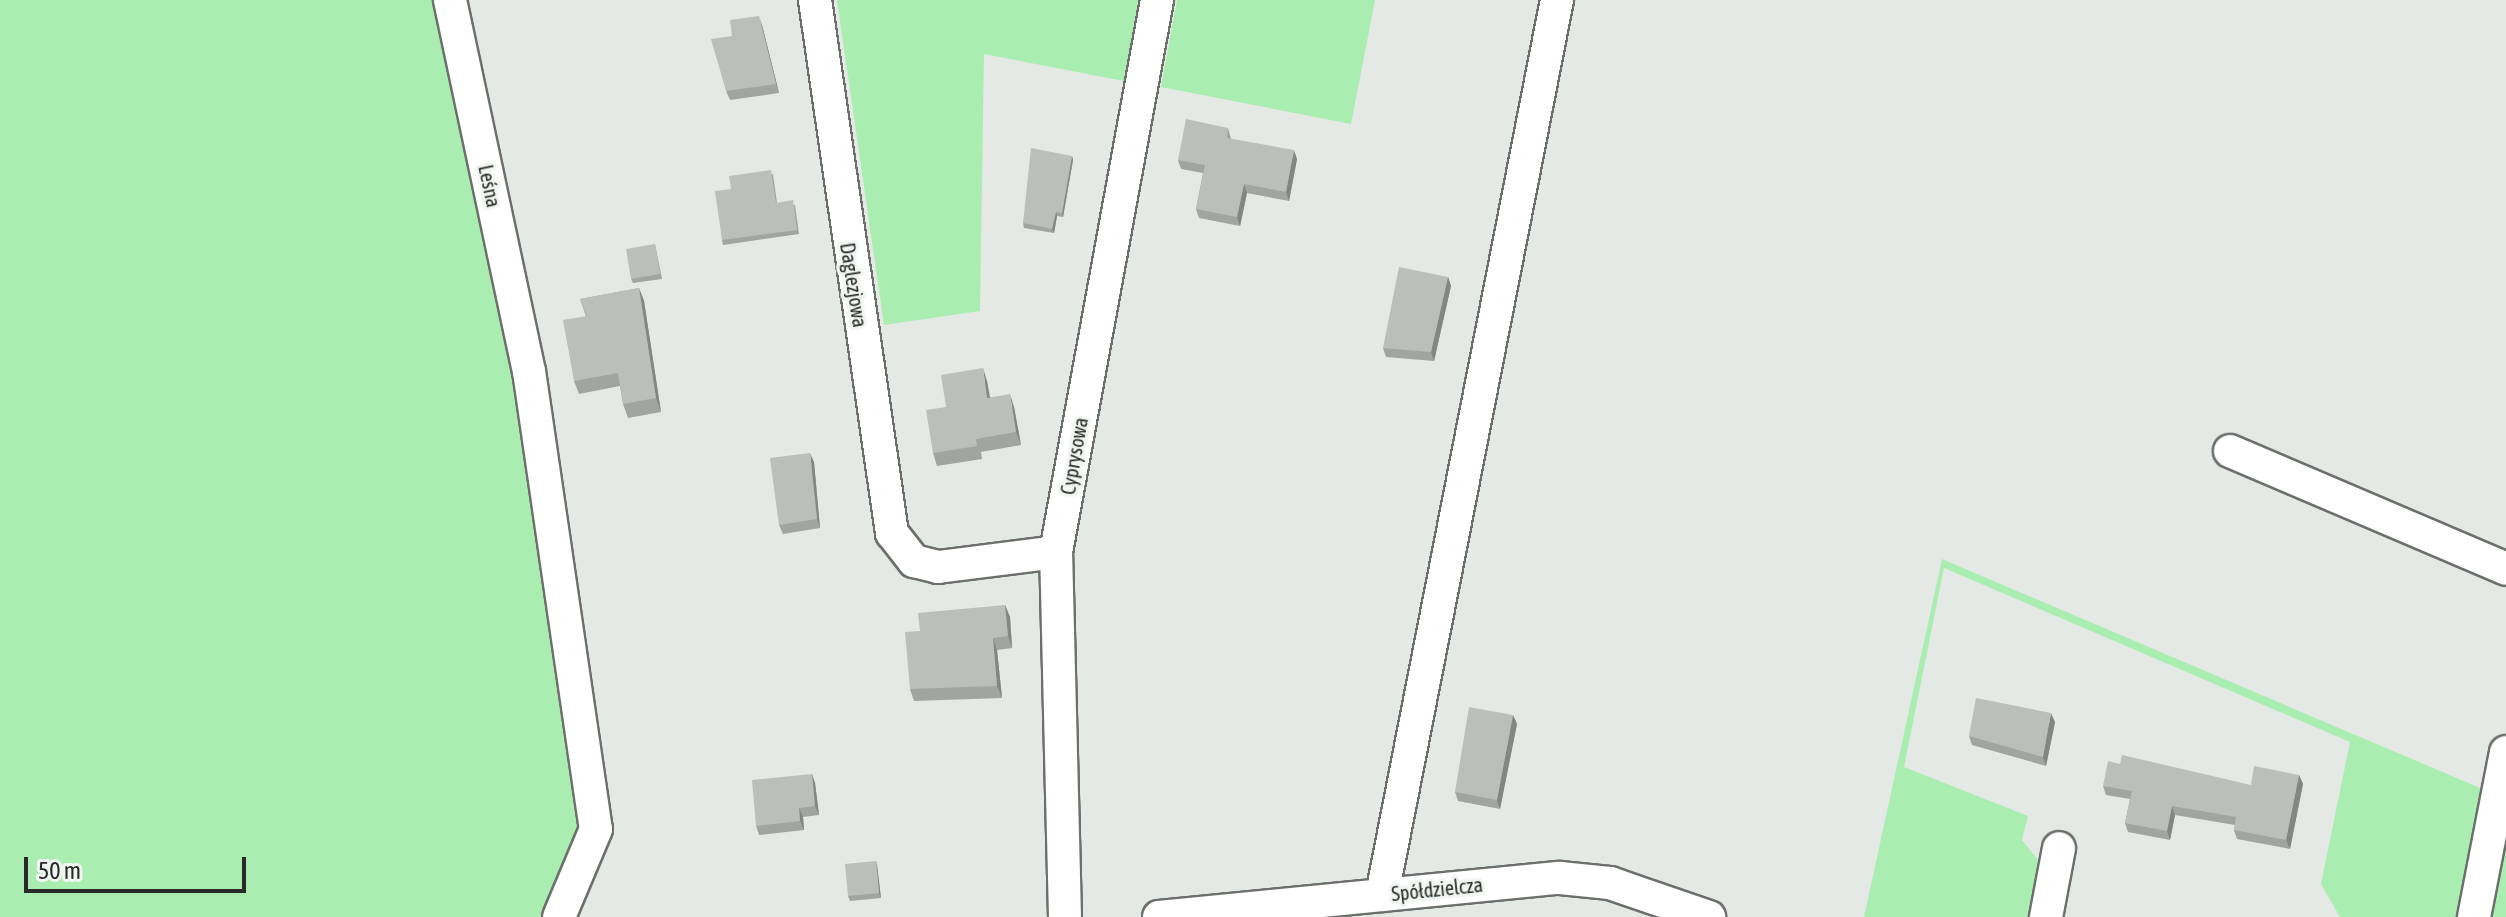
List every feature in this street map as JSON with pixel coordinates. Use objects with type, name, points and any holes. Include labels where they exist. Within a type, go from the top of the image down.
[{"type":"street","name":"Leśna","points":[[450,0],[529,371],[596,829],[559,917]]},
{"type":"street","name":"Daglezjowa","points":[[815,0],[892,533],[914,561],[966,566],[1056,552]]},
{"type":"street","name":"Cyprysowa","points":[[1065,917],[1056,552],[1157,0]]},
{"type":"street","points":[[1382,895],[1557,0]]},
{"type":"street","points":[[2230,451],[2506,569]]},
{"type":"street","points":[[2474,917],[2506,752]]},
{"type":"street","points":[[2046,917],[2059,848]]},
{"type":"street","name":"Spółdzielcza","points":[[1159,917],[1588,879],[1709,917]]},
{"type":"green space","points":[[0,0],[445,0],[595,828],[560,917],[0,917]]},
{"type":"green space","points":[[837,0],[1140,0],[1124,81],[984,54],[980,311],[884,325]]},
{"type":"green space","points":[[1177,0],[1375,0],[1351,124],[1161,87]]},
{"type":"green space","points":[[1942,559],[2506,799],[2506,917],[2340,917],[2321,884],[2350,742],[1944,568],[1904,767],[2028,816],[2022,840],[2042,865],[2033,917],[1864,917]]},
{"type":"building","points":[[759,16],[776,84],[726,91],[711,39],[732,36],[730,20]]},
{"type":"building","points":[[1186,119],[1228,128],[1227,138],[1294,150],[1286,192],[1244,184],[1237,217],[1196,209],[1205,165],[1178,160]]},
{"type":"building","points":[[1031,148],[1072,156],[1062,213],[1056,212],[1052,229],[1023,223]]},
{"type":"building","points":[[771,170],[776,203],[793,200],[797,230],[722,240],[715,191],[731,189],[729,176]]},
{"type":"building","points":[[655,244],[660,274],[631,279],[626,249]]},
{"type":"building","points":[[1399,267],[1448,277],[1431,352],[1383,348]]},
{"type":"building","points":[[639,288],[656,398],[623,404],[618,373],[574,381],[563,320],[587,316],[580,299]]},
{"type":"building","points":[[983,368],[987,398],[1010,394],[1016,432],[976,439],[977,446],[933,453],[926,410],[946,407],[941,375]]},
{"type":"building","points":[[810,453],[817,519],[779,525],[770,458]]},
{"type":"building","points":[[1005,605],[1008,636],[993,638],[997,686],[910,689],[905,632],[920,631],[918,613]]},
{"type":"building","points":[[1976,698],[2051,713],[2043,757],[1969,736]]},
{"type":"building","points":[[1469,707],[1513,715],[1497,800],[1455,792]]},
{"type":"building","points":[[2122,755],[2251,785],[2254,766],[2299,775],[2286,840],[2234,830],[2236,817],[2172,806],[2167,831],[2125,823],[2132,791],[2103,786],[2108,761],[2120,764]]},
{"type":"building","points":[[812,774],[815,806],[799,808],[800,821],[756,826],[752,780]]},
{"type":"building","points":[[876,861],[879,893],[848,896],[845,864]]}]
